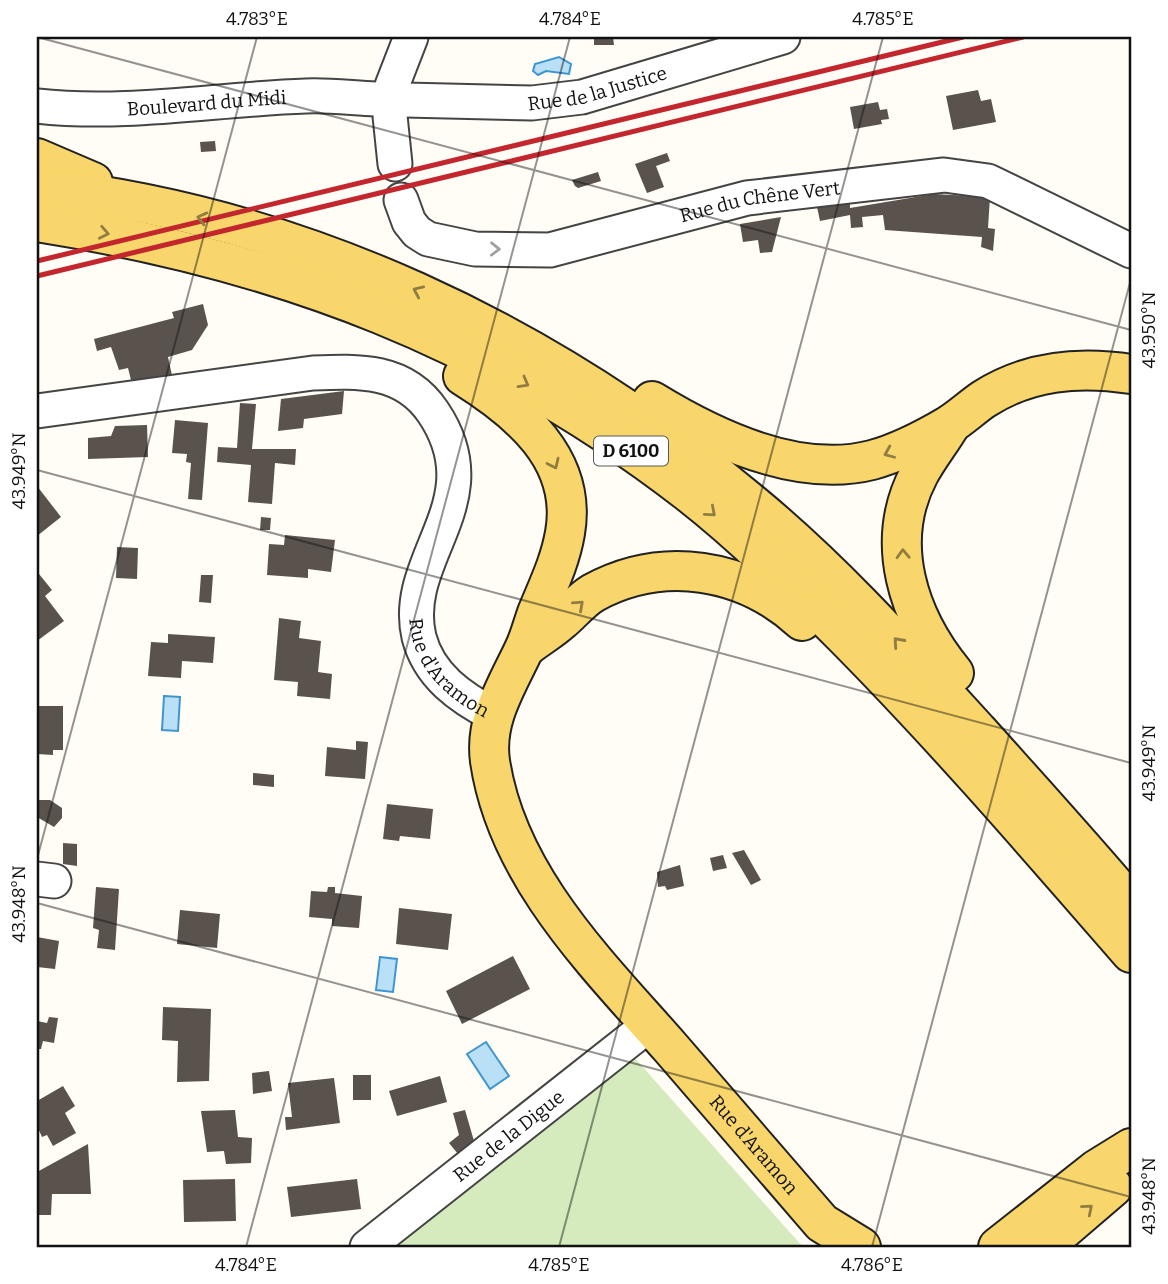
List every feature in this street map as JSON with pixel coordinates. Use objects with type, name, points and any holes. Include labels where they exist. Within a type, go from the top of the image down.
[{"type":"main road","points":[[37,158],[143,204]]},
{"type":"main road","name":"D 6100","points":[[37,187],[143,204],[211,220],[387,277],[480,320],[639,418],[761,511],[881,624],[1109,894],[1131,953]]},
{"type":"main road","name":"D 6100","points":[[37,222],[99,232],[256,269],[392,317],[476,357],[556,402],[690,494],[782,573],[981,780],[1109,894]]},
{"type":"main road","points":[[256,269],[460,373],[525,419],[545,445],[559,476],[567,509],[566,532],[556,572],[526,647],[508,677],[494,715]]},
{"type":"main road","points":[[525,346],[603,373],[686,422],[774,456],[809,464],[873,459],[951,424],[984,399],[1022,380],[1094,368],[1131,374]]},
{"type":"main road","points":[[951,424],[919,474],[902,528],[902,564],[918,620],[934,649],[999,729],[1109,894]]},
{"type":"main road","points":[[526,647],[590,595],[618,581],[654,572],[688,570],[722,575],[755,587],[786,606],[1109,894]]},
{"type":"main road","name":"Rue d'Aramon","points":[[494,715],[489,743],[501,811],[551,907],[826,1235],[861,1247]]},
{"type":"main road","points":[[998,1247],[1056,1200],[1131,1148]]},
{"type":"main road","points":[[1043,1247],[1131,1170]]},
{"type":"main road","points":[[971,1247],[1056,1200]]},
{"type":"street","points":[[395,163],[391,100],[411,37]]},
{"type":"street","name":"Rue de la Justice","points":[[391,100],[532,103],[582,97],[783,37]]},
{"type":"street","name":"Boulevard du Midi","points":[[37,106],[75,110],[185,106],[306,96],[391,100]]},
{"type":"street","name":"Rue du Chêne Vert","points":[[401,200],[409,222],[417,232],[428,239],[475,249],[550,250],[747,198],[944,175],[988,181],[1131,251]]},
{"type":"street","name":"Rue d'Aramon","points":[[37,411],[313,373],[383,374],[409,386],[429,405],[444,428],[453,453],[456,478],[417,610],[419,636],[428,660],[446,683],[463,699],[494,715]]},
{"type":"street","name":"Rue de la Digue","points":[[367,1247],[650,1024]]},
{"type":"green space","points":[[633,1056],[803,1247],[381,1247]]},
{"type":"water","points":[[559,57],[571,64],[569,74],[546,71],[538,75],[533,71],[535,64]]},
{"type":"water","points":[[164,696],[180,697],[178,731],[162,730]]},
{"type":"water","points":[[380,957],[397,959],[393,992],[376,990]]},
{"type":"water","points":[[486,1042],[509,1076],[490,1089],[467,1054]]},
{"type":"building","points":[[594,37],[613,37],[614,45],[594,45]]},
{"type":"building","points":[[978,90],[981,101],[991,99],[996,122],[953,130],[946,96]]},
{"type":"building","points":[[878,102],[880,110],[887,109],[889,119],[881,120],[882,124],[854,129],[850,107]]},
{"type":"building","points":[[215,141],[216,151],[201,152],[200,142]]},
{"type":"building","points":[[667,153],[670,161],[656,166],[664,187],[647,193],[635,164]]},
{"type":"building","points":[[598,172],[601,181],[578,188],[572,180]]},
{"type":"building","points":[[934,194],[990,197],[988,228],[995,229],[993,251],[981,247],[982,237],[885,230],[883,215],[862,217],[863,227],[851,228],[850,215],[820,221],[817,207],[850,202],[850,208]]},
{"type":"building","points":[[781,217],[772,252],[760,253],[758,240],[743,242],[740,224]]},
{"type":"building","points":[[203,304],[208,325],[192,350],[168,357],[173,380],[132,384],[128,368],[119,370],[111,347],[97,351],[94,339],[174,318],[172,312]]},
{"type":"building","points":[[344,391],[342,414],[304,419],[303,428],[278,431],[281,399]]},
{"type":"building","points":[[240,403],[256,404],[252,449],[296,449],[295,465],[275,463],[272,504],[248,502],[251,465],[217,462],[218,447],[237,448]]},
{"type":"building","points":[[175,420],[208,423],[202,500],[188,499],[191,463],[186,462],[187,454],[172,453]]},
{"type":"building","points":[[147,425],[148,457],[88,459],[88,438],[111,436],[115,426]]},
{"type":"building","points":[[37,486],[61,517],[37,536]]},
{"type":"building","points":[[261,517],[271,518],[270,530],[260,530]]},
{"type":"building","points":[[285,535],[335,540],[331,572],[308,569],[308,578],[267,575],[269,544],[284,545]]},
{"type":"building","points":[[117,547],[138,548],[137,579],[116,578]]},
{"type":"building","points":[[39,574],[52,590],[45,596],[64,621],[37,641],[37,575]]},
{"type":"building","points":[[201,575],[213,575],[211,603],[199,602]]},
{"type":"building","points":[[279,618],[301,621],[299,638],[321,641],[318,672],[332,674],[330,699],[297,696],[298,682],[274,680]]},
{"type":"building","points":[[168,634],[215,637],[213,663],[182,661],[181,678],[148,676],[151,642],[168,643]]},
{"type":"building","points":[[37,706],[63,706],[63,750],[53,750],[53,755],[37,754]]},
{"type":"building","points":[[356,741],[368,742],[365,779],[325,776],[327,747],[356,750]]},
{"type":"building","points":[[253,773],[274,775],[274,787],[253,785]]},
{"type":"building","points":[[37,800],[50,800],[62,808],[62,818],[54,827],[37,817]]},
{"type":"building","points":[[387,804],[433,809],[430,839],[400,836],[399,841],[383,839]]},
{"type":"building","points":[[63,843],[77,844],[77,866],[63,864]]},
{"type":"building","points":[[744,850],[761,880],[751,885],[732,853]]},
{"type":"building","points":[[723,855],[727,868],[713,871],[710,858]]},
{"type":"building","points":[[680,865],[684,886],[667,890],[665,886],[658,887],[657,872]]},
{"type":"building","points":[[96,887],[119,889],[115,950],[97,948],[99,930],[93,928]]},
{"type":"building","points":[[328,887],[335,887],[335,893],[362,896],[359,928],[332,926],[332,919],[309,917],[311,891],[327,892]]},
{"type":"building","points":[[399,908],[452,914],[448,950],[396,944]]},
{"type":"building","points":[[180,910],[220,914],[217,948],[177,944]]},
{"type":"building","points":[[37,937],[59,941],[55,969],[37,967]]},
{"type":"building","points":[[513,956],[530,989],[462,1024],[446,991]]},
{"type":"building","points":[[163,1007],[211,1009],[209,1081],[177,1082],[178,1041],[162,1040]]},
{"type":"building","points":[[49,1017],[58,1018],[54,1043],[43,1041],[41,1049],[37,1049],[37,1021],[47,1023]]},
{"type":"building","points":[[269,1071],[272,1091],[253,1094],[252,1073]]},
{"type":"building","points":[[353,1075],[371,1075],[371,1100],[353,1100]]},
{"type":"building","points":[[440,1076],[447,1102],[397,1116],[389,1091]]},
{"type":"building","points":[[334,1078],[340,1123],[286,1130],[285,1117],[292,1117],[288,1083]]},
{"type":"building","points":[[63,1086],[75,1106],[65,1113],[76,1133],[53,1146],[47,1135],[42,1137],[37,1126],[37,1101]]},
{"type":"building","points":[[235,1110],[238,1137],[252,1138],[251,1163],[226,1164],[224,1151],[207,1152],[201,1111]]},
{"type":"building","points":[[465,1110],[474,1141],[458,1154],[449,1143],[459,1135],[453,1113]]},
{"type":"building","points":[[88,1144],[91,1194],[52,1194],[51,1215],[37,1215],[37,1172]]},
{"type":"building","points":[[235,1179],[236,1221],[184,1222],[183,1180]]},
{"type":"building","points":[[357,1179],[361,1209],[291,1217],[287,1187]]},
{"type":"railway","points":[[37,261],[963,37]]},
{"type":"railway","points":[[37,276],[1023,37]]}]
